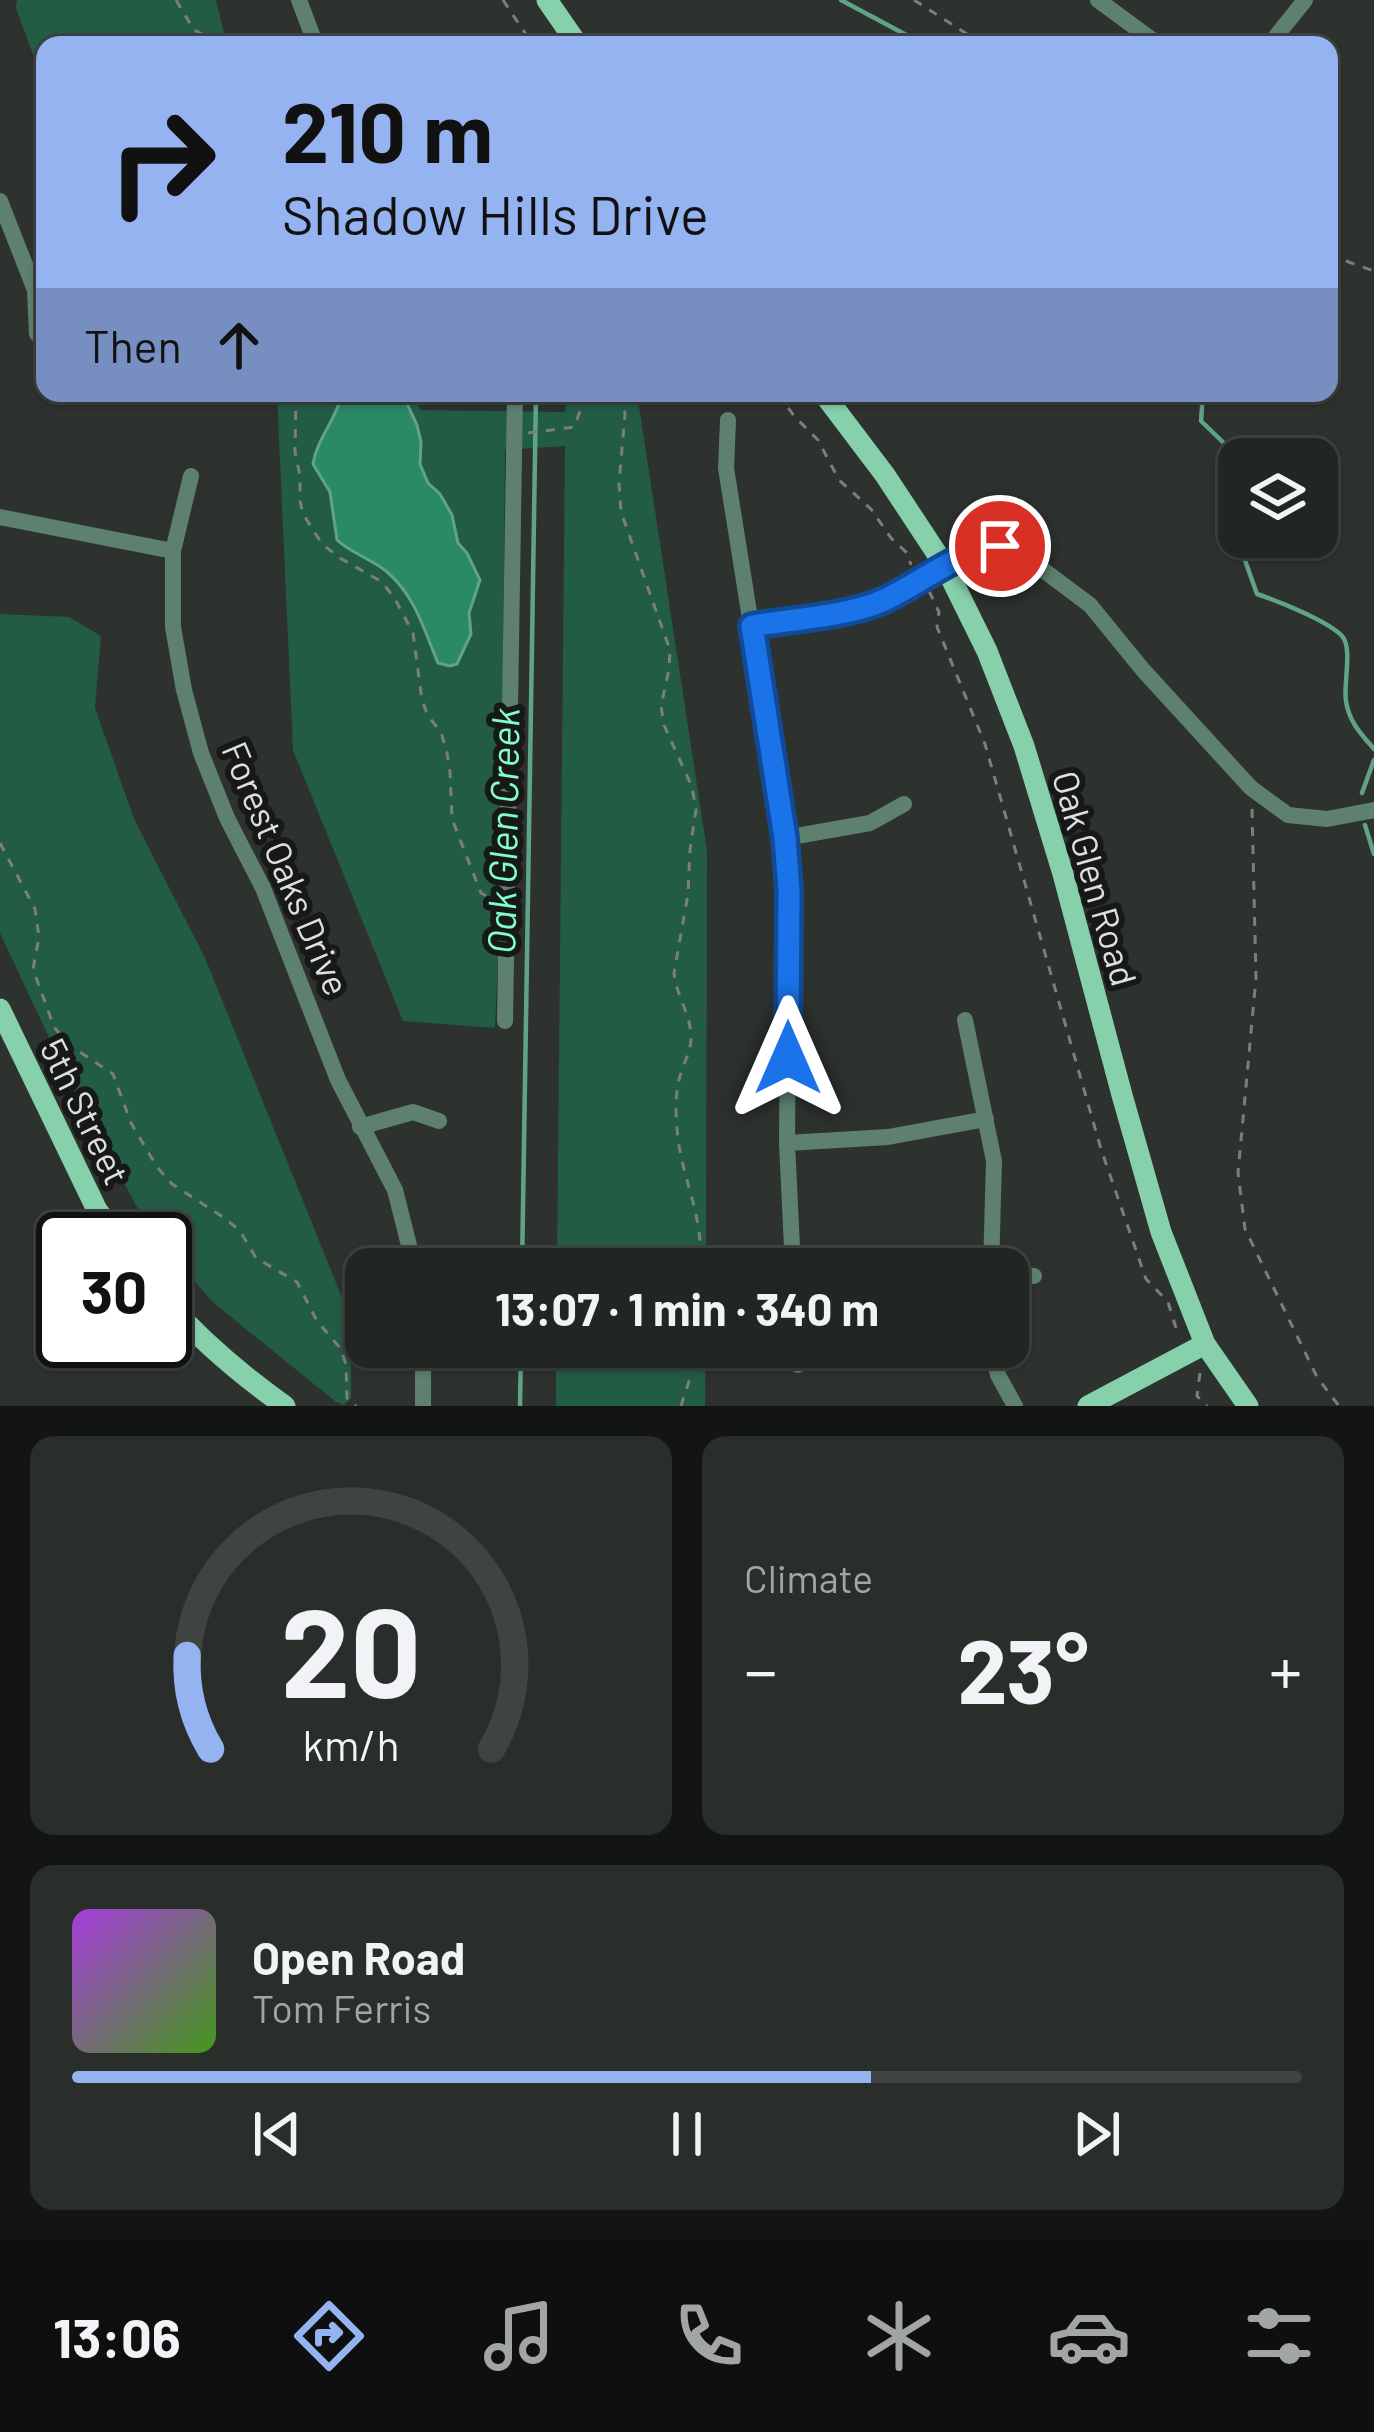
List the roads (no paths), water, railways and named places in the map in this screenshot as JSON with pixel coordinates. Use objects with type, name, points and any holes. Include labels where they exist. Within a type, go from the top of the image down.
[{"type":"main road","points":[[547,0],[570,36]]},
{"type":"main road","name":"Oak Glen Road","points":[[830,402],[885,475],[935,571],[987,651],[1024,746],[1063,874],[1162,1232],[1205,1344],[1248,1406]]},
{"type":"main road","name":"5th Street","points":[[0,1010],[98,1212]]},
{"type":"main road","points":[[192,1331],[285,1406]]},
{"type":"main road","points":[[1088,1406],[1205,1344]]},
{"type":"street","points":[[298,0],[312,36]]},
{"type":"street","points":[[1098,0],[1147,36]]},
{"type":"street","points":[[1276,36],[1305,0]]},
{"type":"street","points":[[0,201],[35,290],[36,312]]},
{"type":"street","points":[[505,1021],[515,402]]},
{"type":"street","points":[[728,420],[726,468],[785,838],[792,1248]]},
{"type":"street","name":"Forest Oaks Drive","points":[[191,476],[173,551],[173,627],[201,753],[263,888],[338,1080],[395,1190],[410,1248]]},
{"type":"street","points":[[0,517],[173,551]]},
{"type":"street","points":[[752,626],[865,608],[987,546],[1000,546],[1018,552],[1090,605],[1250,788],[1288,815],[1327,819],[1374,810]]},
{"type":"street","points":[[785,838],[870,823],[904,804]]},
{"type":"street","points":[[965,1020],[994,1161],[992,1248]]},
{"type":"street","points":[[360,1126],[413,1112],[439,1121]]},
{"type":"street","points":[[787,1143],[888,1136],[986,1119]]},
{"type":"street","points":[[1029,1276],[1034,1276]]},
{"type":"street","points":[[423,1368],[423,1406]]},
{"type":"street","points":[[996,1368],[1016,1406]]},
{"type":"waterway","points":[[841,0],[908,36]]},
{"type":"waterway","name":"Oak Glen Creek","points":[[522,1248],[536,402]]},
{"type":"waterway","points":[[1202,402],[1201,421],[1219,438]]},
{"type":"waterway","points":[[1244,558],[1257,594],[1314,618],[1342,636],[1347,649],[1348,708],[1374,749]]},
{"type":"waterway","points":[[1362,793],[1374,760]]},
{"type":"waterway","points":[[1365,825],[1374,854]]},
{"type":"waterway","name":"Oak Glen Creek","points":[[520,1406],[521,1368]]}]
